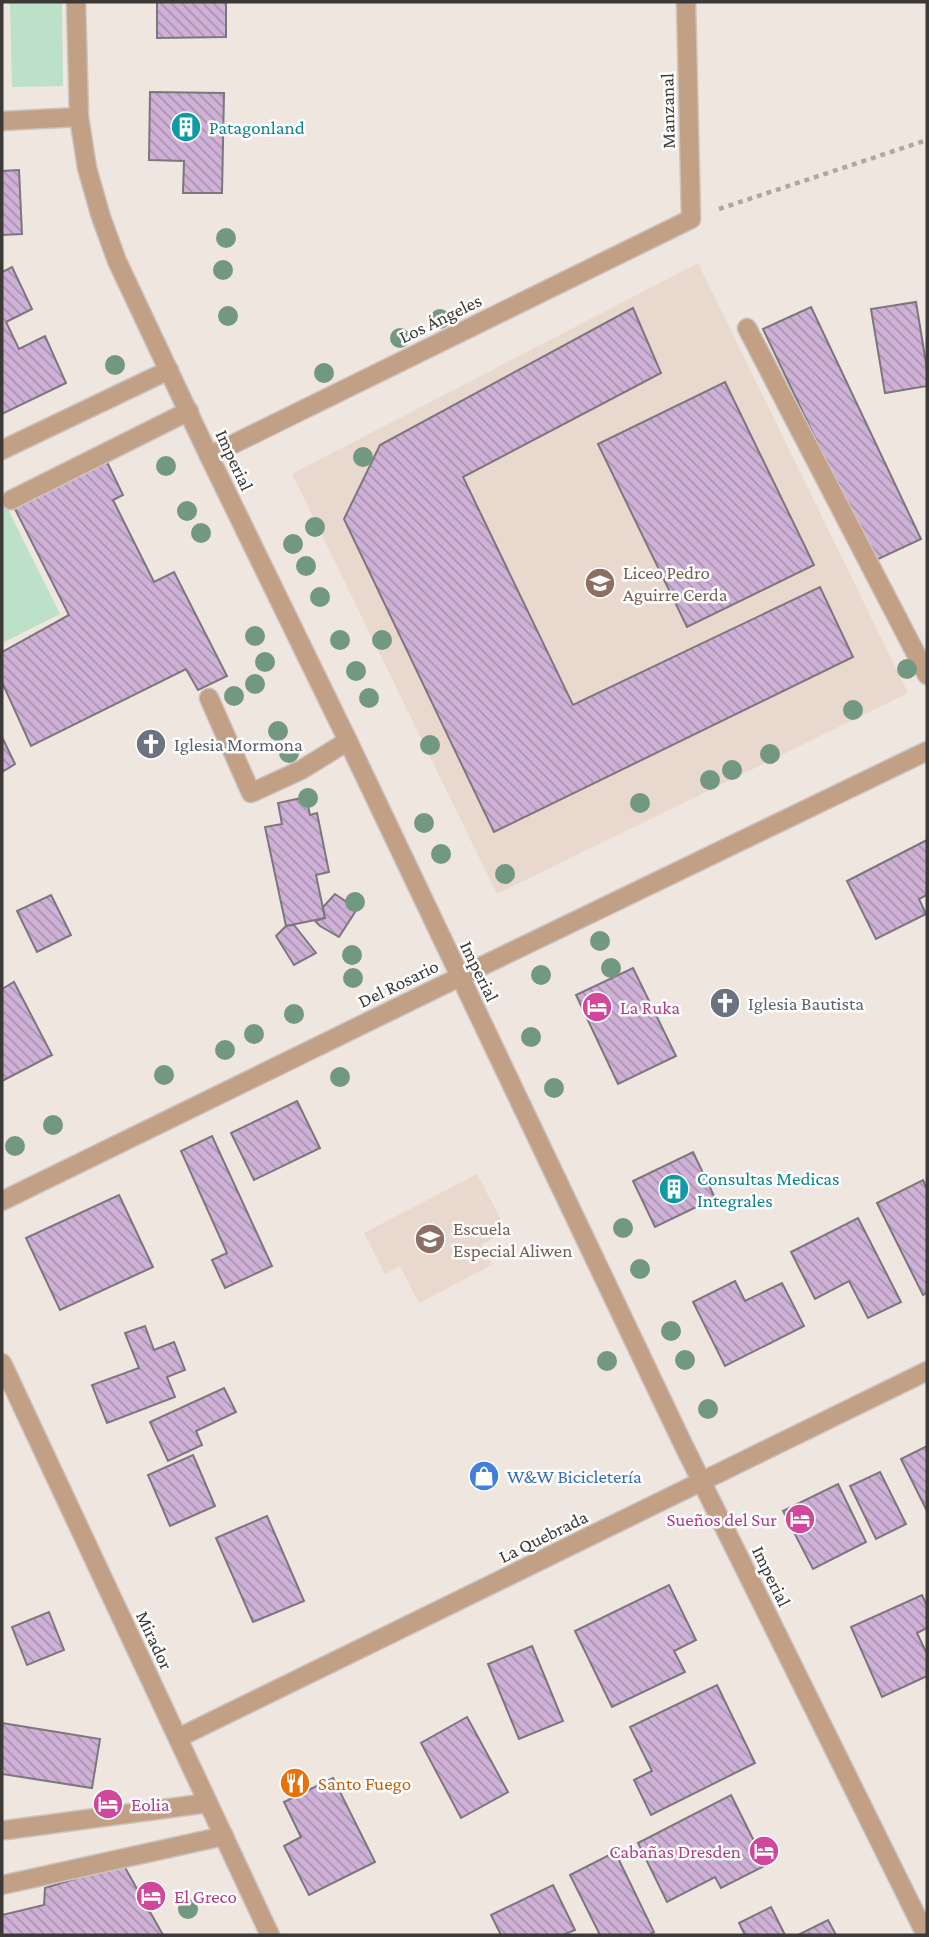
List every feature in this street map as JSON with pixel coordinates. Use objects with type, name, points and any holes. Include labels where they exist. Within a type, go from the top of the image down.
[{"type":"street","name":"Imperial","points":[[76,2],[79,117],[87,168],[117,261],[701,1482],[926,1935]]},
{"type":"street","name":"Manzanal","points":[[686,2],[691,219]]},
{"type":"street","points":[[2,121],[79,117]]},
{"type":"street","name":"Los Ángeles","points":[[209,456],[691,219]]},
{"type":"street","points":[[747,328],[927,675]]},
{"type":"street","points":[[2,450],[169,370]]},
{"type":"street","points":[[11,500],[189,411]]},
{"type":"street","points":[[209,698],[251,793],[301,770],[348,741]]},
{"type":"street","name":"Del Rosario","points":[[2,1201],[927,751]]},
{"type":"street","name":"Mirador","points":[[2,1363],[270,1935]]},
{"type":"street","name":"La Quebrada","points":[[178,1738],[927,1371]]},
{"type":"street","points":[[6,1829],[208,1803]]},
{"type":"street","points":[[2,1885],[223,1836]]},
{"type":"path","points":[[691,219],[927,140]]},
{"type":"shaded area","name":"Liceo Pedro Aguirre Cerda","points":[[698,263],[908,693],[497,894],[292,474]]},
{"type":"shaded area","name":"Escuela Especial Aliwen","points":[[477,1174],[507,1231],[481,1245],[492,1265],[419,1303],[400,1266],[385,1274],[364,1233]]},
{"type":"green space","points":[[10,2],[62,2],[63,86],[12,87]]},
{"type":"green space","points":[[2,497],[60,614],[2,643]]},
{"type":"building","points":[[157,2],[226,2],[226,37],[157,38]]},
{"type":"building","name":"Patagonland","points":[[150,92],[224,93],[222,193],[183,193],[184,161],[149,160]]},
{"type":"building","points":[[19,170],[22,234],[2,235],[2,171]]},
{"type":"building","points":[[12,267],[32,309],[6,322],[19,349],[45,336],[66,383],[2,414],[2,272]]},
{"type":"building","points":[[916,302],[927,369],[927,386],[885,393],[871,309]]},
{"type":"building","points":[[811,307],[921,539],[874,561],[763,329]]},
{"type":"building","points":[[633,308],[661,373],[463,477],[573,705],[820,587],[853,657],[494,832],[344,519],[380,445]]},
{"type":"building","points":[[725,382],[814,565],[687,627],[598,444]]},
{"type":"building","points":[[107,462],[123,495],[113,500],[154,582],[174,572],[227,676],[198,690],[186,669],[31,746],[2,682],[2,652],[69,615],[14,507]]},
{"type":"building","points":[[2,737],[15,764],[2,772]]},
{"type":"building","points":[[306,797],[310,815],[317,813],[329,872],[316,875],[325,918],[286,926],[265,827],[282,824],[278,803]]},
{"type":"building","points":[[927,840],[927,895],[919,899],[926,914],[876,939],[847,881]]},
{"type":"building","points":[[335,894],[357,909],[339,937],[315,921],[325,918],[323,907]]},
{"type":"building","points":[[51,895],[71,935],[37,952],[17,911]]},
{"type":"building","points":[[294,925],[316,953],[294,965],[276,936],[286,926]]},
{"type":"building","points":[[633,968],[676,1056],[618,1084],[576,995]]},
{"type":"building","points":[[14,982],[52,1055],[2,1081],[2,989]]},
{"type":"building","points":[[297,1101],[320,1148],[254,1180],[231,1133]]},
{"type":"building","points":[[212,1136],[272,1266],[225,1288],[212,1260],[227,1253],[181,1151]]},
{"type":"building","name":"Consultas Medicas Integrales","points":[[693,1152],[715,1198],[655,1227],[633,1181]]},
{"type":"building","points":[[923,1180],[927,1189],[927,1293],[923,1295],[877,1203]]},
{"type":"building","points":[[119,1195],[153,1267],[60,1310],[26,1238]]},
{"type":"building","points":[[858,1218],[901,1302],[868,1318],[849,1281],[815,1299],[791,1252]]},
{"type":"building","points":[[735,1281],[745,1301],[782,1283],[804,1326],[725,1366],[693,1302]]},
{"type":"building","points":[[145,1326],[154,1350],[174,1342],[185,1370],[167,1377],[175,1397],[107,1423],[92,1385],[139,1368],[125,1333]]},
{"type":"building","points":[[224,1388],[236,1412],[196,1431],[202,1445],[168,1461],[150,1422]]},
{"type":"building","points":[[927,1446],[927,1511],[901,1459]]},
{"type":"building","points":[[193,1455],[215,1506],[170,1526],[148,1475]]},
{"type":"building","points":[[880,1472],[906,1524],[876,1539],[850,1486]]},
{"type":"building","points":[[838,1484],[866,1542],[813,1569],[783,1511]]},
{"type":"building","points":[[267,1516],[304,1601],[253,1622],[216,1538]]},
{"type":"building","points":[[669,1585],[696,1640],[674,1651],[685,1672],[612,1707],[575,1631]]},
{"type":"building","points":[[922,1595],[927,1606],[927,1628],[917,1633],[927,1654],[927,1676],[882,1697],[851,1627]]},
{"type":"building","points":[[49,1612],[64,1650],[27,1665],[12,1627]]},
{"type":"building","points":[[532,1646],[563,1721],[519,1739],[488,1664]]},
{"type":"building","points":[[717,1685],[755,1763],[651,1815],[634,1780],[652,1771],[630,1727]]},
{"type":"building","points":[[467,1717],[508,1792],[461,1818],[421,1743]]},
{"type":"building","points":[[2,1723],[100,1739],[92,1788],[2,1774]]},
{"type":"building","points":[[333,1778],[375,1862],[309,1895],[284,1846],[301,1837],[284,1802]]},
{"type":"building","points":[[731,1795],[766,1865],[721,1888],[715,1877],[667,1902],[638,1843]]},
{"type":"building","points":[[615,1852],[654,1932],[649,1935],[600,1935],[570,1875]]},
{"type":"building","points":[[123,1864],[163,1935],[2,1935],[2,1915],[44,1905],[45,1888]]},
{"type":"building","points":[[553,1885],[575,1930],[563,1935],[501,1935],[491,1915]]},
{"type":"building","points":[[771,1907],[785,1935],[745,1935],[739,1923]]},
{"type":"building","points":[[828,1920],[836,1935],[798,1935]]},
{"type":"place","name":"Patagonland","points":[[186,127]]},
{"type":"place","name":"Liceo Pedro Aguirre Cerda","points":[[600,583]]},
{"type":"place","name":"Iglesia Mormona","points":[[151,744]]},
{"type":"place","name":"Iglesia Bautista","points":[[725,1003]]},
{"type":"place","name":"La Ruka","points":[[597,1007]]},
{"type":"place","name":"Consultas Medicas Integrales","points":[[674,1189]]},
{"type":"place","name":"Escuela Especial Aliwen","points":[[430,1239]]},
{"type":"place","name":"W&W Bicicletería","points":[[484,1476]]},
{"type":"place","name":"Sueños del Sur","points":[[800,1519]]},
{"type":"place","name":"Santo Fuego","points":[[295,1783]]},
{"type":"place","name":"Eolia","points":[[108,1804]]},
{"type":"place","name":"Cabañas Dresden","points":[[764,1851]]},
{"type":"place","name":"El Greco","points":[[151,1896]]}]
